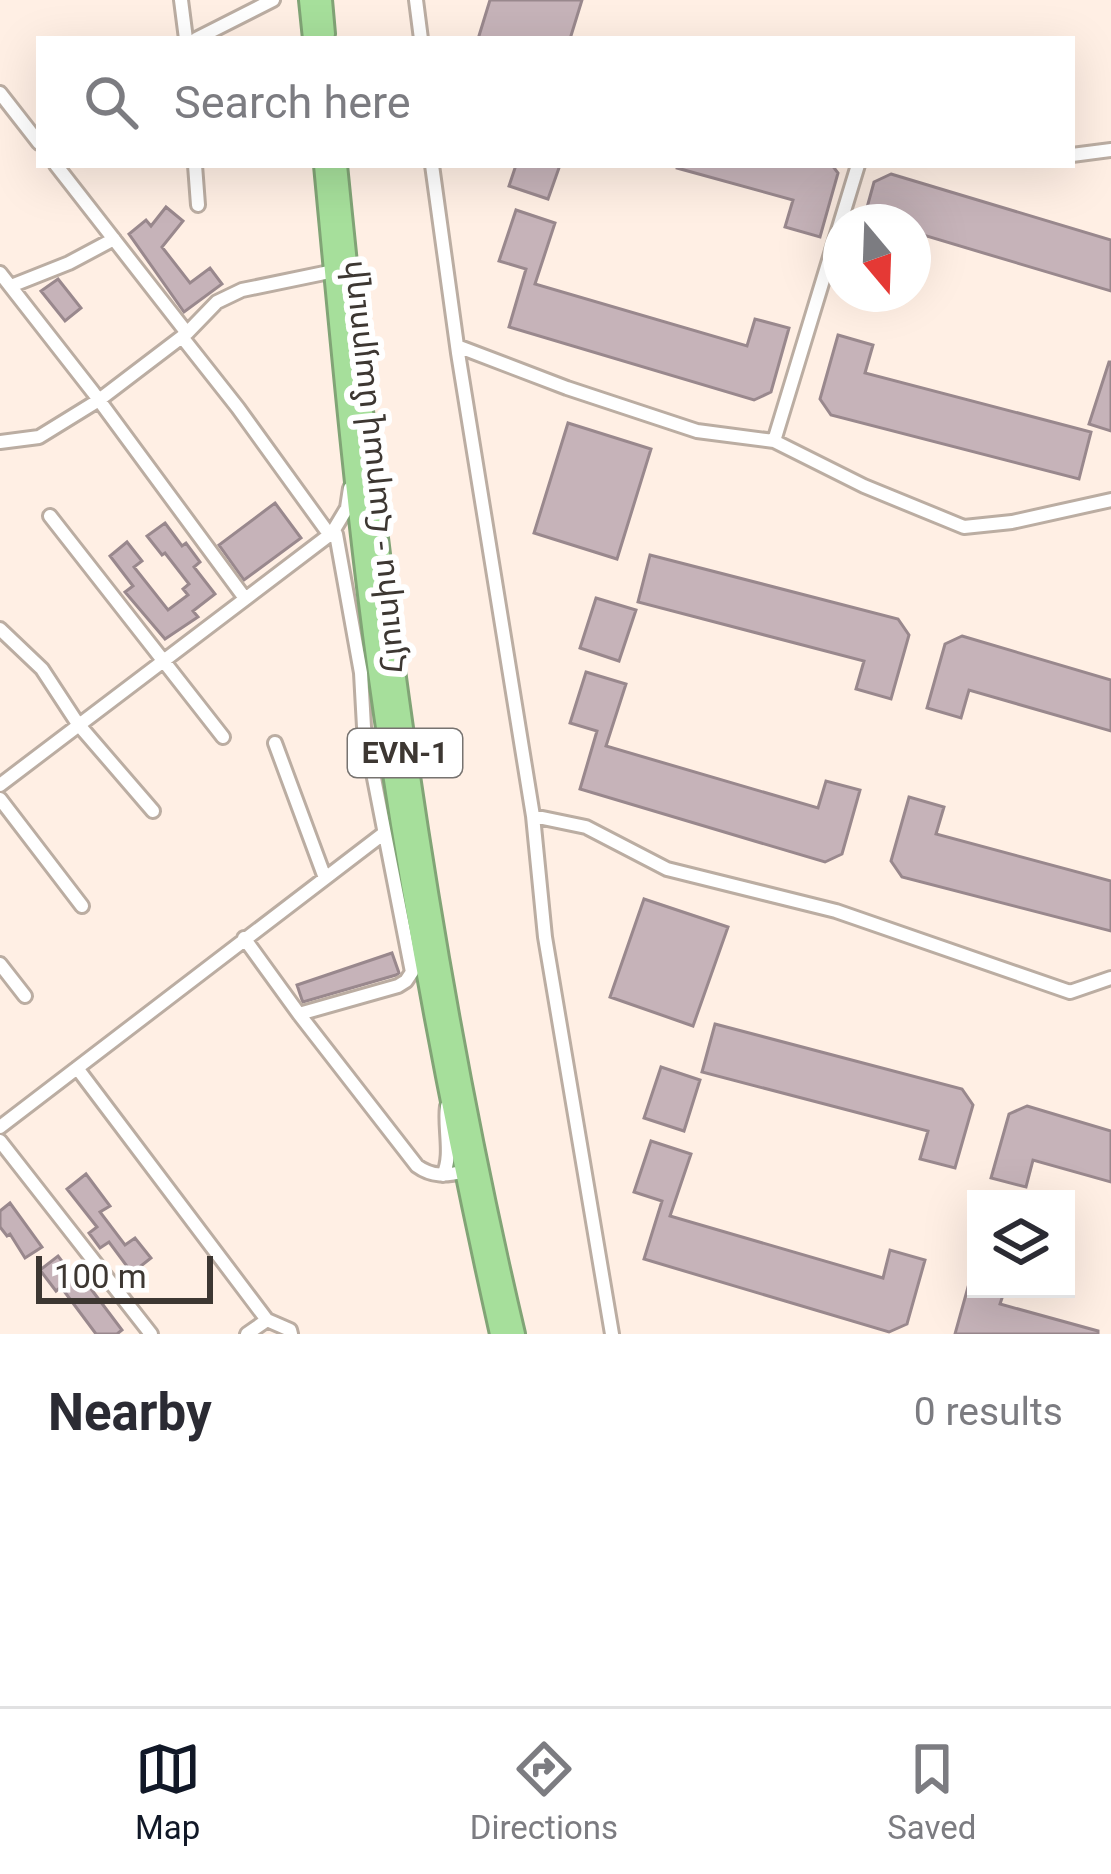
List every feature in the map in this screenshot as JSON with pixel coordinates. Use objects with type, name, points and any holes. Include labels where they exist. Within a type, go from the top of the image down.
[{"type":"highway","points":[[309,0],[313,36]]},
{"type":"highway","points":[[322,0],[325,36]]},
{"type":"highway","name":"Հյուսիս - Հարավ մայրուղի","points":[[325,168],[368,587],[396,796],[448,1092],[500,1334]]},
{"type":"highway","name":"Հյուսիս - Հարավ մայրուղի","points":[[338,168],[381,572],[412,802],[449,1018],[515,1334]]},
{"type":"street","points":[[181,0],[186,36]]},
{"type":"street","points":[[202,36],[273,0]]},
{"type":"street","points":[[416,0],[421,36]]},
{"type":"street","points":[[0,93],[36,139]]},
{"type":"street","points":[[1075,155],[1111,150]]},
{"type":"street","points":[[58,168],[332,534],[362,673],[364,728],[412,972],[398,986],[298,1014]]},
{"type":"street","points":[[195,168],[198,205]]},
{"type":"street","points":[[432,168],[533,816],[545,937],[612,1334]]},
{"type":"street","points":[[774,441],[857,168]]},
{"type":"street","points":[[11,286],[51,272],[115,239]]},
{"type":"street","points":[[1,441],[39,437],[99,400],[185,335],[217,302],[242,290],[334,271]]},
{"type":"street","points":[[0,273],[244,597]]},
{"type":"street","points":[[457,346],[697,431],[774,441],[864,486],[964,527],[1012,522],[1111,500]]},
{"type":"street","points":[[0,785],[332,534],[347,508],[354,457]]},
{"type":"street","points":[[50,516],[223,737]]},
{"type":"street","points":[[332,534],[351,541],[368,587]]},
{"type":"street","points":[[0,629],[42,669],[78,724],[153,811]]},
{"type":"street","points":[[275,743],[325,878]]},
{"type":"street","points":[[0,799],[82,906]]},
{"type":"street","points":[[533,816],[586,827],[668,869],[836,911],[1070,992],[1111,978]]},
{"type":"street","points":[[0,1127],[383,834]]},
{"type":"street","points":[[244,938],[409,1156],[426,1173],[465,1171]]},
{"type":"street","points":[[0,964],[25,996]]},
{"type":"street","points":[[77,1069],[267,1320],[291,1334]]},
{"type":"street","points":[[443,1175],[448,1166],[448,1092]]},
{"type":"street","points":[[0,1141],[151,1334]]},
{"type":"street","points":[[247,1334],[267,1320]]},
{"type":"building","points":[[490,0],[582,0],[571,36],[479,36]]},
{"type":"building","points":[[515,168],[559,168],[548,199],[509,186]]},
{"type":"building","points":[[677,168],[834,168],[838,173],[829,204],[823,204],[820,237],[785,227],[793,200]]},
{"type":"building","points":[[891,174],[1111,240],[1111,291],[931,237],[931,204],[868,204],[874,182]]},
{"type":"building","points":[[166,207],[183,221],[162,247],[190,283],[210,268],[222,284],[184,312],[129,234],[146,220],[151,226]]},
{"type":"building","points":[[516,210],[555,223],[535,284],[747,346],[755,319],[789,328],[771,392],[754,400],[509,327],[526,269],[499,261]]},
{"type":"building","points":[[58,279],[81,308],[65,321],[41,291]]},
{"type":"building","points":[[838,335],[873,345],[865,373],[1091,432],[1079,479],[831,415],[820,399]]},
{"type":"building","points":[[1111,362],[1111,431],[1089,424]]},
{"type":"building","points":[[568,423],[651,449],[617,559],[534,533]]},
{"type":"building","points":[[275,503],[301,538],[244,580],[219,545]]},
{"type":"building","points":[[165,523],[200,562],[194,567],[215,594],[193,611],[198,617],[165,639],[125,592],[133,586],[110,556],[127,542],[142,561],[134,567],[168,610],[188,595],[183,589],[189,584],[147,536]]},
{"type":"building","points":[[650,555],[898,619],[909,635],[891,699],[856,689],[864,661],[638,602]]},
{"type":"building","points":[[596,598],[636,610],[619,661],[580,648]]},
{"type":"building","points":[[962,636],[1111,680],[1111,731],[969,690],[961,718],[927,708],[945,644]]},
{"type":"building","points":[[586,672],[626,684],[606,746],[818,808],[826,781],[860,790],[842,854],[825,862],[580,789],[597,731],[570,723]]},
{"type":"building","points":[[909,797],[944,807],[936,834],[1111,881],[1111,931],[902,877],[891,861]]},
{"type":"building","points":[[644,899],[728,927],[693,1026],[610,997]]},
{"type":"building","points":[[392,953],[396,975],[303,1002],[297,985]]},
{"type":"building","points":[[715,1024],[962,1089],[973,1105],[955,1168],[920,1159],[928,1131],[702,1072]]},
{"type":"building","points":[[661,1067],[700,1080],[684,1131],[644,1118]]},
{"type":"building","points":[[1027,1106],[1111,1131],[1111,1182],[1033,1160],[1026,1187],[991,1178],[1009,1114]]},
{"type":"building","points":[[651,1141],[691,1154],[670,1216],[883,1278],[890,1250],[925,1260],[907,1324],[889,1332],[644,1259],[662,1201],[634,1192]]},
{"type":"building","points":[[86,1174],[110,1206],[100,1212],[125,1245],[135,1238],[151,1258],[132,1273],[109,1242],[100,1248],[89,1233],[97,1227],[67,1189]]},
{"type":"building","points":[[10,1203],[42,1247],[25,1258],[0,1227],[0,1211]]},
{"type":"building","points":[[58,1256],[80,1285],[85,1281],[122,1330],[96,1334],[61,1287],[56,1291],[40,1270]]},
{"type":"building","points":[[967,1291],[967,1298],[1002,1298],[1000,1304],[1098,1331],[1098,1334],[955,1334]]}]
